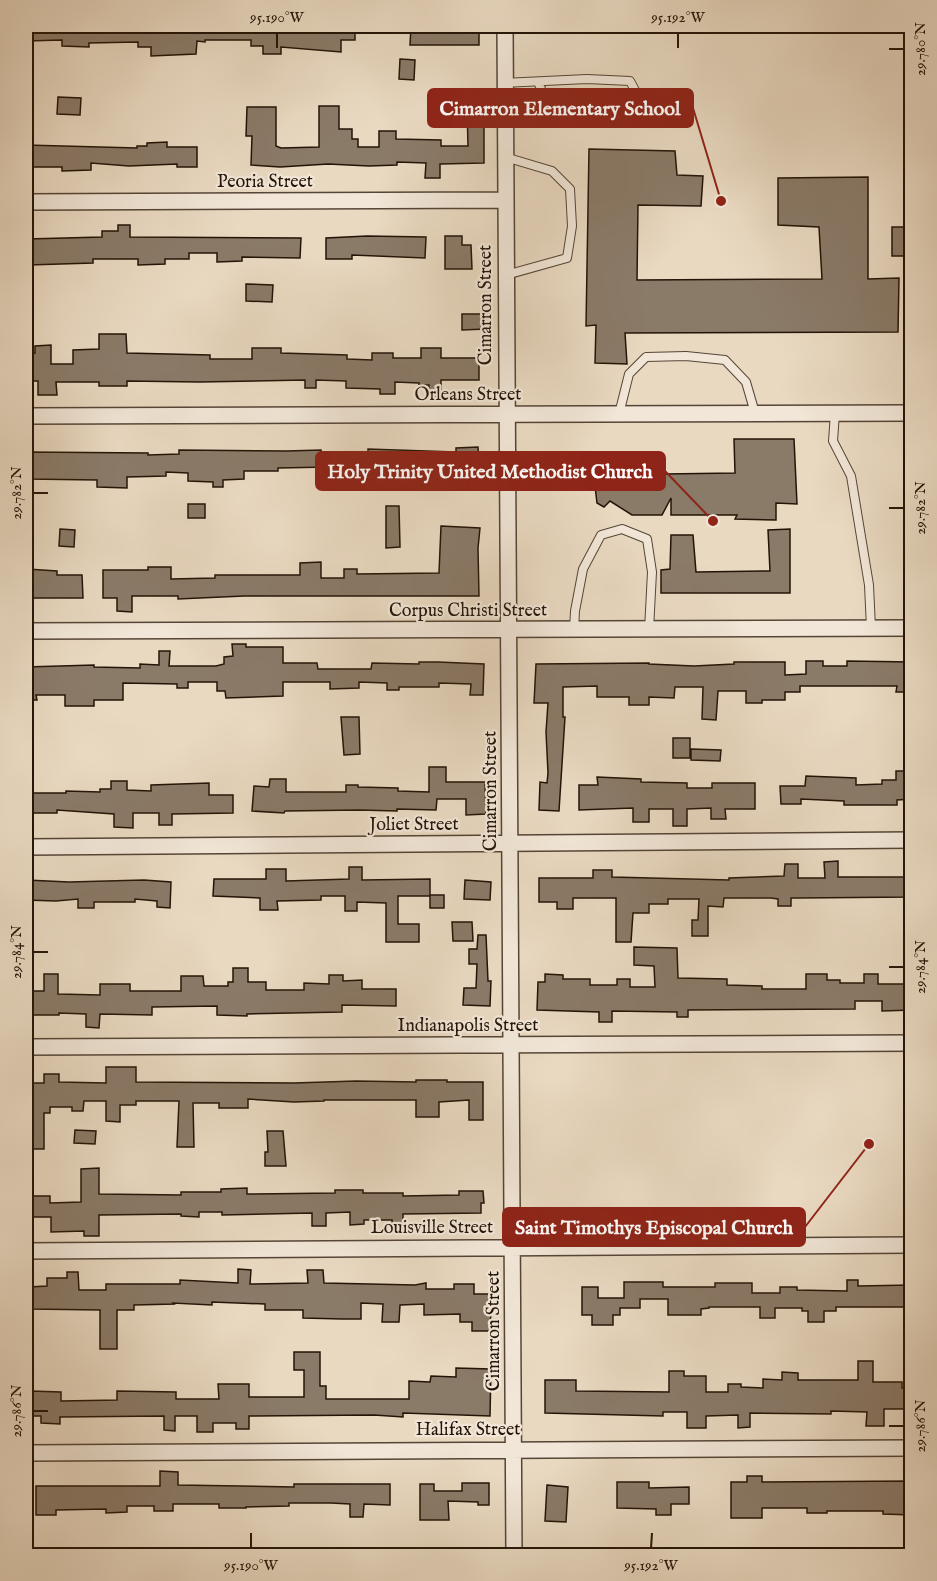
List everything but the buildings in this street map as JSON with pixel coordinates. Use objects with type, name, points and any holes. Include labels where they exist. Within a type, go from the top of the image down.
[{"type":"street","name":"Cimarron Street","points":[[505,26],[514,1556]]},
{"type":"street","name":"Peoria Street","points":[[26,202],[505,200]]},
{"type":"street","name":"Orleans Street","points":[[26,416],[912,413]]},
{"type":"street","name":"Corpus Christi Street","points":[[26,631],[912,628]]},
{"type":"street","name":"Joliet Street","points":[[26,847],[912,840]]},
{"type":"street","name":"Indianapolis Street","points":[[26,1047],[912,1043]]},
{"type":"street","name":"Louisville Street","points":[[26,1251],[912,1245]]},
{"type":"street","name":"Halifax Street","points":[[26,1453],[912,1448]]},
{"type":"lane","points":[[505,83],[587,80],[630,81],[638,96],[636,111],[621,122],[569,121],[551,112],[538,82]]},
{"type":"lane","points":[[505,156],[552,171],[570,189],[572,226],[567,258],[506,275]]},
{"type":"lane","points":[[619,414],[629,374],[646,357],[686,356],[725,360],[746,382],[755,413]]},
{"type":"lane","points":[[835,413],[833,441],[851,476],[869,585],[871,628]]},
{"type":"lane","points":[[574,630],[575,610],[583,569],[601,535],[622,529],[647,539],[652,572],[649,630]]},
{"type":"place","name":"Cimarron Elementary School","points":[[721,201]]},
{"type":"place","name":"Holy Trinity United Methodist Church","points":[[713,521]]},
{"type":"place","name":"Saint Timothys Episcopal Church","points":[[869,1144]]}]
